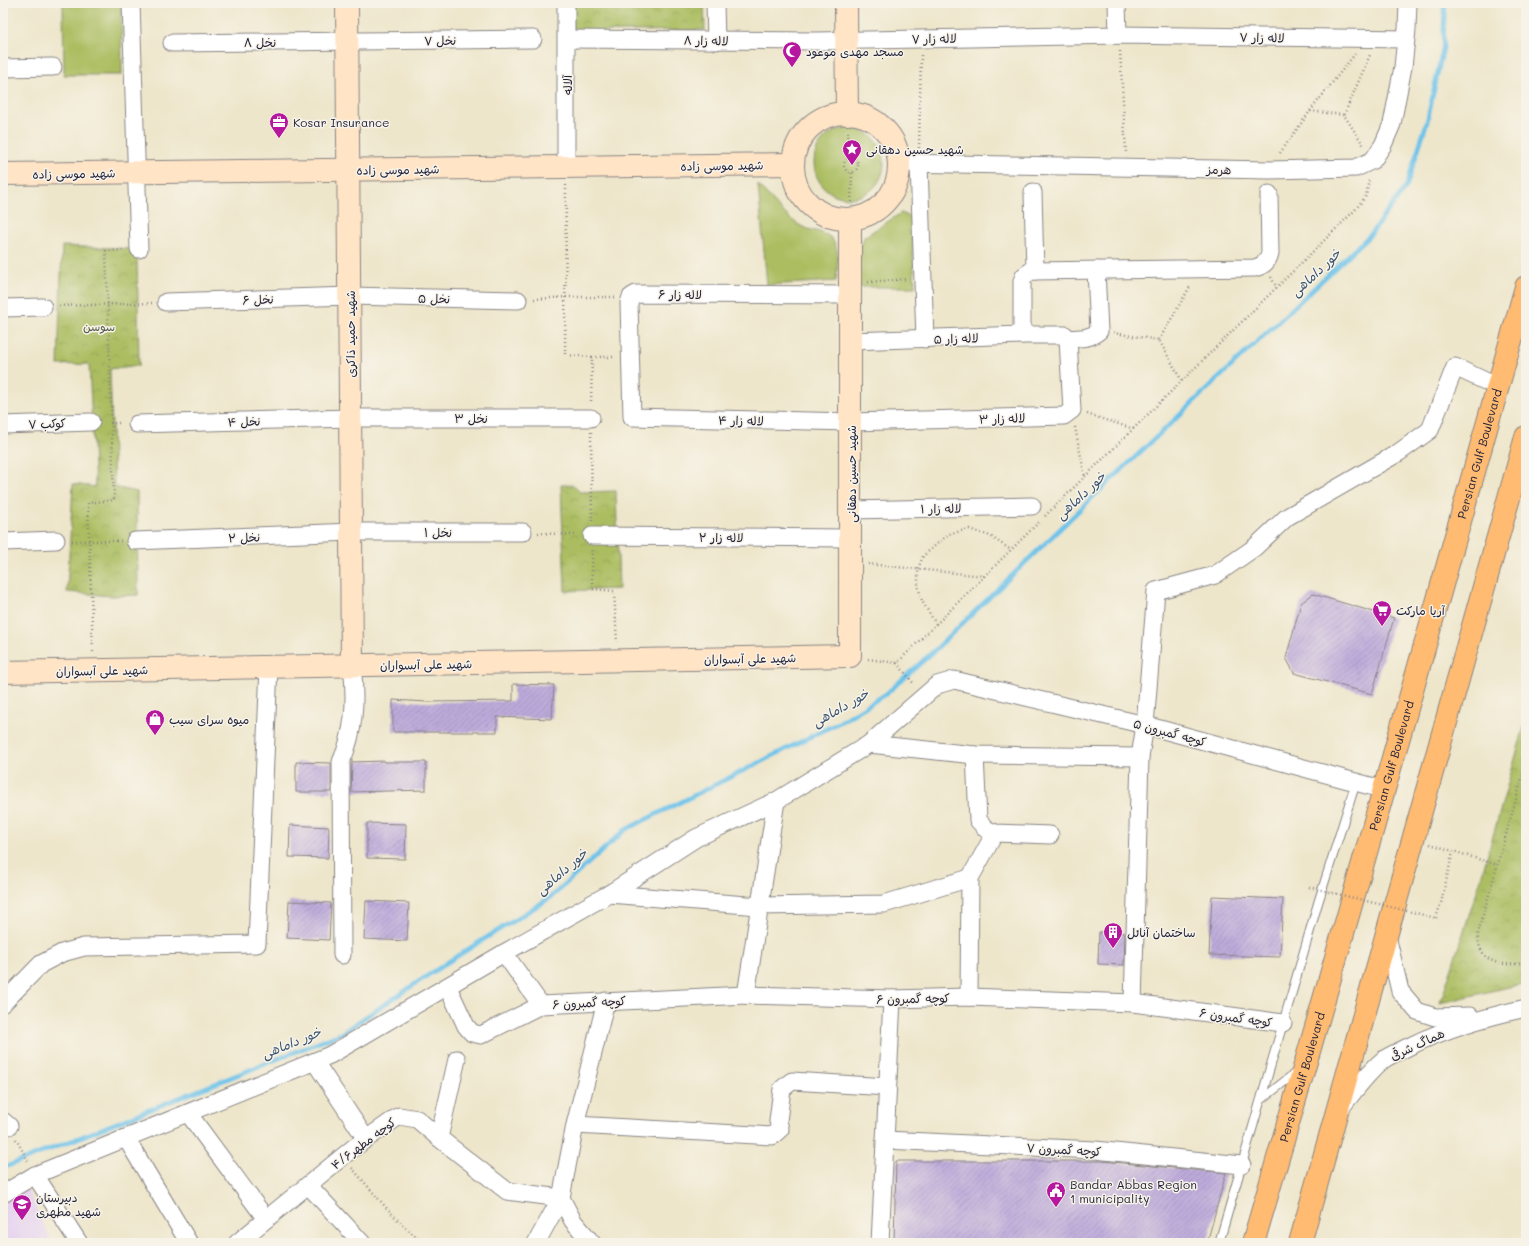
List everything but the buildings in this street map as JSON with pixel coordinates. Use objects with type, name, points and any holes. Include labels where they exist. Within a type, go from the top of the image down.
[{"type":"main road","name":"Persian Gulf Boulevard","points":[[1253,1243],[1385,790],[1526,287]]},
{"type":"main road","points":[[1300,1243],[1526,437]]},
{"type":"street","points":[[131,3],[139,249]]},
{"type":"street","name":"شهید حمید ذاکری","points":[[347,3],[352,665]]},
{"type":"street","name":"آلاله","points":[[566,3],[566,167]]},
{"type":"street","points":[[715,3],[716,41]]},
{"type":"street","points":[[846,3],[847,114]]},
{"type":"street","points":[[1117,3],[1118,35]]},
{"type":"street","points":[[1373,160],[1383,145],[1392,124],[1406,38],[1408,3]]},
{"type":"street","name":"لاله زار ۷","points":[[846,40],[1118,35],[1406,38]]},
{"type":"street","name":"نخل ۷","points":[[348,42],[533,39]]},
{"type":"street","name":"لاله زار ۸","points":[[566,39],[716,41],[846,40]]},
{"type":"street","name":"نخل ۸","points":[[172,43],[348,42]]},
{"type":"street","points":[[3,68],[53,67]]},
{"type":"street","points":[[909,164],[898,178],[892,194],[881,207],[867,216],[850,219],[833,218],[822,213],[804,198],[795,182],[793,164],[797,146],[806,131],[820,119],[855,113],[872,120],[886,130],[909,164],[923,278],[926,339]]},
{"type":"street","name":"هرمز","points":[[909,164],[1269,170],[1356,168],[1373,160]]},
{"type":"street","name":"شهید موسی زاده","points":[[3,174],[793,164]]},
{"type":"street","points":[[1033,192],[1035,271]]},
{"type":"street","points":[[1022,335],[1022,281],[1027,273],[1035,271],[1255,268],[1263,265],[1268,259],[1270,253],[1269,194]]},
{"type":"street","name":"شهید حسین دهقانی","points":[[850,219],[850,656]]},
{"type":"street","points":[[1096,270],[1099,331]]},
{"type":"street","name":"لاله زار ۶","points":[[631,297],[636,294],[850,289]]},
{"type":"street","name":"نخل ۵","points":[[350,296],[518,300]]},
{"type":"street","name":"نخل ۶","points":[[166,302],[350,296]]},
{"type":"street","points":[[630,356],[629,303],[631,297]]},
{"type":"street","points":[[3,308],[42,307]]},
{"type":"street","name":"لاله زار ۵","points":[[850,342],[1022,335],[1089,337],[1094,336],[1099,331]]},
{"type":"street","points":[[1065,337],[1072,410]]},
{"type":"street","name":"لاله زار ۴","points":[[630,356],[632,417],[851,422]]},
{"type":"street","points":[[1133,1003],[1140,757],[1145,725],[1156,591],[1215,575],[1254,548],[1287,517],[1398,453],[1430,430],[1455,367],[1498,387]]},
{"type":"street","name":"لاله زار ۳","points":[[851,422],[1064,416],[1072,410]]},
{"type":"street","name":"نخل ۳","points":[[351,418],[591,418]]},
{"type":"street","name":"نخل ۴","points":[[137,424],[351,418]]},
{"type":"street","name":"کوکب ۷","points":[[3,425],[91,422]]},
{"type":"street","name":"لاله زار ۱","points":[[851,510],[1032,506]]},
{"type":"street","name":"نخل ۱","points":[[352,532],[523,532]]},
{"type":"street","name":"نخل ۲","points":[[135,541],[352,532]]},
{"type":"street","name":"لاله زار ۲","points":[[592,536],[851,538]]},
{"type":"street","points":[[3,542],[56,540]]},
{"type":"street","name":"شهید علی آبسواران","points":[[3,672],[850,656]]},
{"type":"street","points":[[342,955],[341,762],[348,747],[354,714],[355,685],[352,665]]},
{"type":"street","points":[[3,1003],[41,964],[62,953],[84,947],[257,944],[269,667]]},
{"type":"street","name":"کوچه گمبرون ۵","points":[[924,697],[937,685],[954,680],[1145,725],[1385,790]]},
{"type":"street","points":[[3,1194],[35,1175],[330,1055],[504,953],[609,894],[696,838],[776,801],[868,744],[924,697]]},
{"type":"street","points":[[868,744],[975,755],[1140,757]]},
{"type":"street","points":[[975,755],[978,820],[986,829],[996,833],[1050,835]]},
{"type":"street","points":[[746,995],[776,801]]},
{"type":"street","points":[[969,997],[970,878],[996,833]]},
{"type":"street","points":[[609,894],[759,906],[884,904],[970,878]]},
{"type":"street","name":"هماگ شرقی","points":[[1387,936],[1400,991],[1417,1010],[1435,1017],[1492,1015]]},
{"type":"street","points":[[448,987],[466,1026],[472,1033],[480,1034],[541,1005],[504,953]]},
{"type":"street","name":"کوچه گمبرون ۶","points":[[541,1005],[746,995],[892,999],[969,997],[1133,1003],[1283,1024]]},
{"type":"street","points":[[880,1243],[892,999]]},
{"type":"street","points":[[536,1243],[561,1198],[575,1125],[606,1001]]},
{"type":"street","name":"هماگ شرقی","points":[[1337,1114],[1360,1084],[1384,1059],[1451,1028],[1492,1015],[1526,1008]]},
{"type":"street","points":[[438,1138],[457,1060]]},
{"type":"street","points":[[315,1062],[366,1139]]},
{"type":"street","points":[[575,1125],[772,1136],[780,1129],[778,1121],[782,1089],[792,1081],[887,1087]]},
{"type":"street","points":[[188,1113],[266,1219]]},
{"type":"street","name":"کوچه مطهر۴/۶","points":[[237,1243],[343,1156],[399,1116],[418,1119],[438,1138],[507,1191],[561,1198]]},
{"type":"street","points":[[126,1138],[189,1243]]},
{"type":"street","name":"کوچه گمبرون ۷","points":[[885,1140],[1095,1150],[1242,1165]]},
{"type":"street","points":[[35,1175],[79,1243]]},
{"type":"street","points":[[308,1185],[362,1243]]},
{"type":"street","points":[[561,1198],[573,1221],[592,1243]]},
{"type":"lane","points":[[1219,1243],[1318,903],[1356,782]]},
{"type":"lane","points":[[1261,1100],[1306,1064]]},
{"type":"path","points":[[1118,35],[1127,167]]},
{"type":"path","points":[[1269,170],[1310,112],[1372,38]]},
{"type":"path","points":[[1344,115],[1372,38]]},
{"type":"path","points":[[909,164],[921,39]]},
{"type":"path","points":[[1310,112],[1344,115]]},
{"type":"path","points":[[847,114],[850,157]]},
{"type":"path","points":[[897,663],[1355,210],[1366,196],[1373,160],[1344,115]]},
{"type":"path","points":[[850,157],[856,159],[859,164],[857,170],[852,173]]},
{"type":"path","points":[[850,157],[845,160],[844,166],[846,171],[852,173]]},
{"type":"path","points":[[850,219],[852,173]]},
{"type":"path","points":[[93,670],[88,503],[114,500],[106,251],[139,249]]},
{"type":"path","points":[[1159,340],[1201,269]]},
{"type":"path","points":[[850,289],[923,278]]},
{"type":"path","points":[[518,300],[566,297],[631,297]]},
{"type":"path","points":[[42,307],[166,302]]},
{"type":"path","points":[[1099,331],[1159,340]]},
{"type":"path","points":[[1159,340],[1182,381]]},
{"type":"path","points":[[592,357],[630,356]]},
{"type":"path","points":[[1085,477],[1072,410],[1134,429]]},
{"type":"path","points":[[91,422],[137,424]]},
{"type":"path","points":[[936,624],[922,600],[918,586],[918,569],[922,556],[949,534],[969,529],[990,536],[1011,550]]},
{"type":"path","points":[[523,532],[592,536]]},
{"type":"path","points":[[56,540],[135,541]]},
{"type":"path","points":[[850,562],[984,576]]},
{"type":"path","points":[[850,656],[897,663],[924,697]]},
{"type":"path","points":[[1526,764],[1478,933],[1480,950],[1493,962],[1516,965],[1526,962]]},
{"type":"path","points":[[1414,839],[1497,865]]},
{"type":"path","points":[[1309,886],[1436,918],[1441,903],[1453,850]]},
{"type":"path","points":[[6,1124],[35,1175]]},
{"type":"path","points":[[343,1156],[374,1194],[415,1237],[424,1243]]},
{"type":"shaded area","name":"دبیرستان شهید مطهری","points":[[25,1184],[52,1243],[3,1243],[3,1198]]},
{"type":"green space","points":[[63,3],[121,3],[122,75],[64,75]]},
{"type":"green space","points":[[576,3],[704,3],[705,30],[572,32],[573,5]]},
{"type":"green space","points":[[842,128],[856,128],[869,134],[878,143],[882,149],[884,163],[882,177],[874,188],[863,196],[856,198],[842,198],[835,196],[824,188],[816,177],[814,170],[814,156],[816,149],[824,138],[835,130]]},
{"type":"green space","points":[[758,185],[783,212],[795,222],[805,228],[825,234],[832,239],[837,248],[838,265],[836,281],[767,285]]},
{"type":"green space","points":[[901,213],[911,217],[915,287],[859,287],[859,252],[864,237]]},
{"type":"green space","name":"سوسن","points":[[62,246],[137,249],[139,365],[110,369],[114,487],[137,492],[138,595],[111,596],[67,592],[73,484],[95,487],[89,364],[58,365]]},
{"type":"green space","points":[[561,485],[573,485],[580,492],[616,491],[619,589],[565,591]]},
{"type":"green space","points":[[1526,720],[1526,983],[1440,1003],[1479,885]]},
{"type":"waterway","name":"خور داماهی","points":[[3,1168],[340,1034],[448,962],[551,897],[625,830],[840,722],[886,694],[934,651],[1094,496],[1369,236],[1406,187],[1427,122],[1443,48],[1445,3]]},
{"type":"place","name":"مسجد مهدی موعود","points":[[792,68]]},
{"type":"place","name":"Kosar Insurance","points":[[279,139]]},
{"type":"place","name":"شهید حسین دهقانی","points":[[852,166]]},
{"type":"place","name":"آریا مارکت","points":[[1382,627]]},
{"type":"place","name":"میوه سرای سیب","points":[[155,736]]},
{"type":"place","name":"ساختمان آنائل","points":[[1113,949]]},
{"type":"place","name":"Bandar Abbas Region 1 municipality","points":[[1056,1208]]},
{"type":"place","name":"دبیرستان شهید مطهری","points":[[22,1221]]}]
